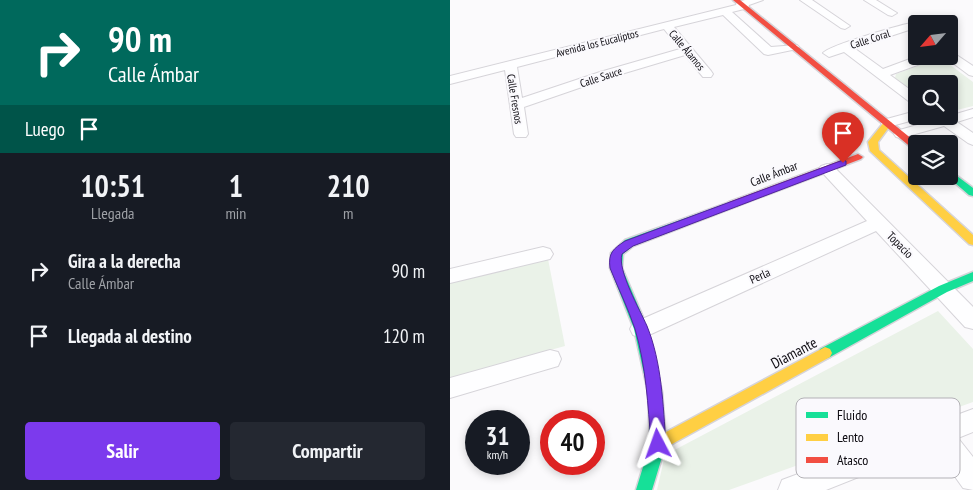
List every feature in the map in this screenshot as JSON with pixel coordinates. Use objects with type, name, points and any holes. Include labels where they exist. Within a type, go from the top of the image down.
[{"type":"street","name":"Avenida los Eucaliptos","points":[[450,80],[725,11],[740,3],[758,0]]},
{"type":"street","points":[[805,0],[846,26]]},
{"type":"street","points":[[869,0],[908,23]]},
{"type":"street","points":[[740,3],[908,140]]},
{"type":"street","points":[[725,11],[768,51],[793,47]]},
{"type":"street","name":"Calle Álamos","points":[[667,26],[706,74]]},
{"type":"street","name":"Calle Coral","points":[[829,53],[908,29]]},
{"type":"street","points":[[845,47],[908,94]]},
{"type":"street","name":"Calle Sauce","points":[[516,105],[604,75],[688,51]]},
{"type":"street","points":[[958,61],[973,72]]},
{"type":"street","points":[[881,74],[908,64]]},
{"type":"street","name":"Calle Fresnos","points":[[510,65],[521,134]]},
{"type":"street","points":[[958,116],[973,112]]},
{"type":"street","points":[[908,118],[888,123],[874,142],[875,151],[973,241]]},
{"type":"street","points":[[901,134],[926,125]]},
{"type":"street","points":[[952,125],[973,140]]},
{"type":"street","name":"Calle Ámbar","points":[[641,329],[616,268],[615,258],[617,252],[629,243],[858,157]]},
{"type":"street","name":"Topacio","points":[[827,169],[971,316]]},
{"type":"street","points":[[958,180],[973,193]]},
{"type":"street","points":[[953,222],[966,217]]},
{"type":"street","name":"Perla","points":[[641,329],[878,223]]},
{"type":"street","points":[[450,276],[543,254]]},
{"type":"street","name":"Diamante","points":[[658,444],[943,289],[973,276]]},
{"type":"street","points":[[641,329],[655,392],[658,444],[644,490]]},
{"type":"street","points":[[450,388],[550,359]]},
{"type":"street","points":[[960,426],[973,420]]},
{"type":"street","points":[[960,461],[973,479]]},
{"type":"street","points":[[792,490],[824,478]]},
{"type":"shaded area","points":[[920,65],[950,65],[973,82],[973,106],[958,110],[958,75],[908,75],[908,88],[895,78],[896,74]]},
{"type":"shaded area","points":[[548,259],[565,346],[450,378],[450,282]]},
{"type":"shaded area","points":[[938,311],[973,349],[973,402],[960,407],[960,398],[796,398],[796,466],[729,490],[657,490],[665,455]]},
{"type":"traffic: fast","points":[[958,180],[973,193]]},
{"type":"traffic: fast","points":[[644,490],[658,444],[655,392],[641,329],[616,268],[617,253],[629,243],[733,204]]},
{"type":"traffic: fast","points":[[825,353],[943,289],[973,276]]},
{"type":"traffic: slow","points":[[888,123],[873,142],[875,151],[973,241]]},
{"type":"traffic: slow","points":[[658,444],[825,353]]},
{"type":"traffic: jam","points":[[736,0],[908,140]]},
{"type":"traffic: jam","points":[[733,204],[858,157]]},
{"type":"route","points":[[658,444],[655,392],[649,361],[641,329],[616,268],[615,258],[617,252],[629,243],[843,163]]}]
